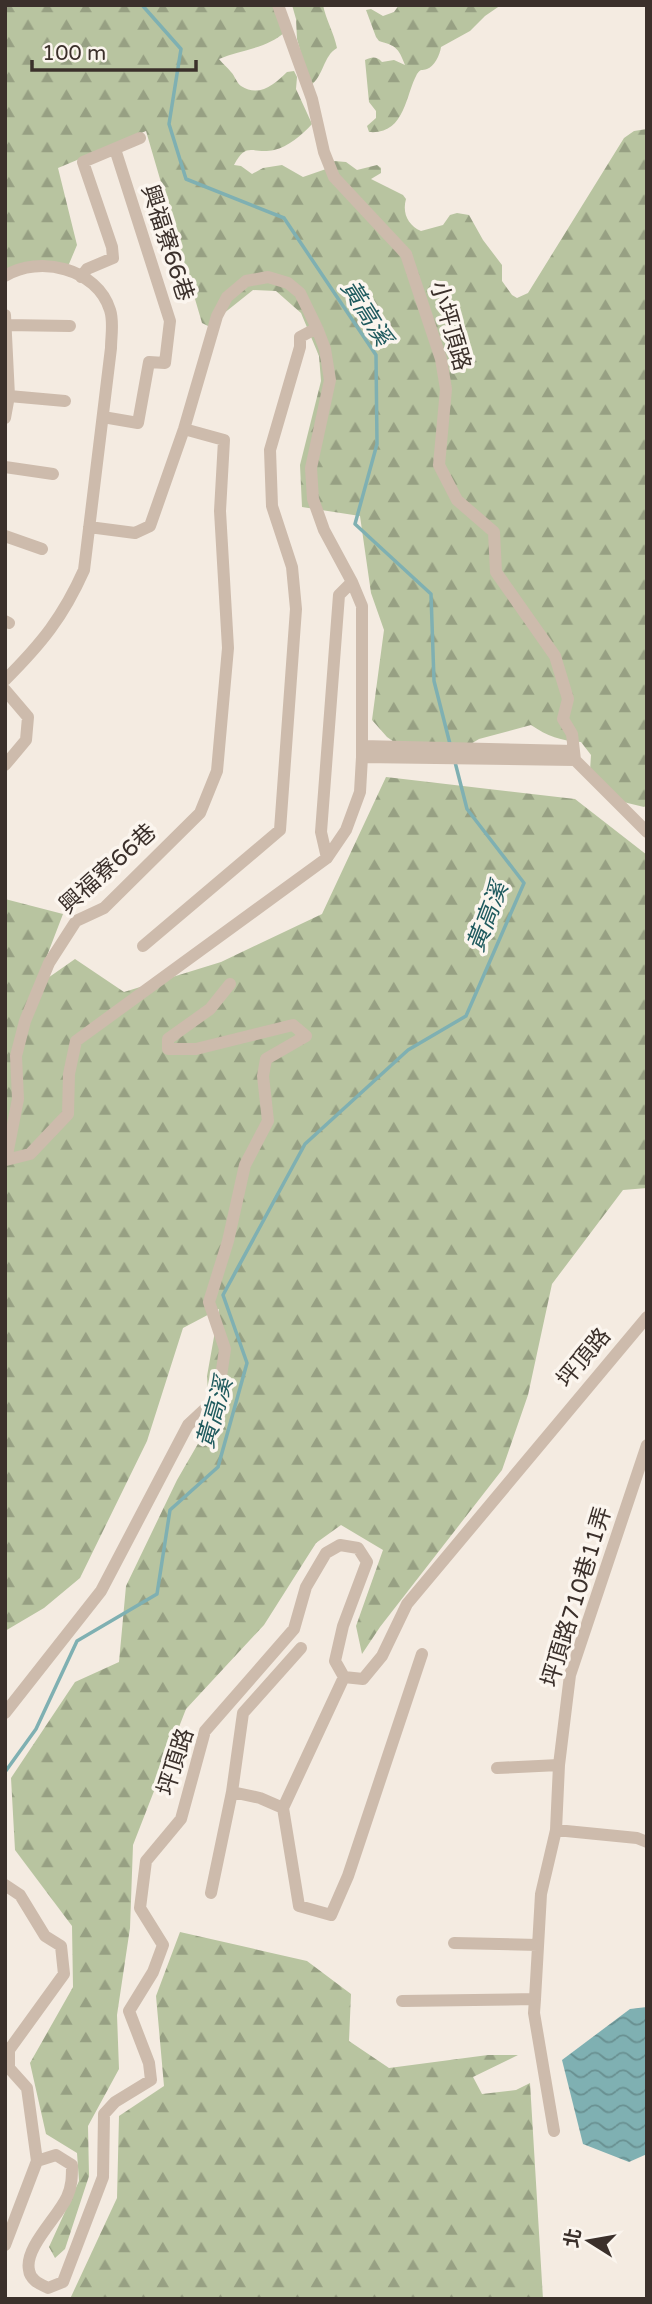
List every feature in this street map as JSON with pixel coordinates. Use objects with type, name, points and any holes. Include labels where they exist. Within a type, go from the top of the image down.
[{"type":"street","name":"小坪頂路","points":[[278,5],[312,99],[324,152],[334,177],[406,254],[441,359],[446,389],[439,465],[457,500],[494,532],[496,572],[555,656],[568,699],[563,719],[572,734],[575,755],[647,832]]},
{"type":"street","points":[[81,277],[87,269],[113,258],[112,247],[83,162],[140,138]]},
{"type":"street","name":"興福寮66巷","points":[[103,417],[138,423],[149,362],[166,363],[170,321],[114,149]]},
{"type":"street","points":[[5,276],[14,270],[37,265],[60,267],[81,277],[99,290],[110,310],[111,348],[84,570],[69,603],[39,646],[5,680]]},
{"type":"street","name":"興福寮66巷","points":[[89,527],[135,533],[150,526],[184,429],[217,317],[227,298],[246,281],[268,277],[288,283],[300,293],[325,349],[330,380],[310,468],[313,499],[324,530],[362,606],[360,792],[346,830],[327,858],[76,1041],[69,1074],[68,1114],[30,1154],[6,1160],[18,1098],[16,1056],[25,1021],[49,963],[76,921],[104,908],[200,813],[217,771],[228,648],[220,511],[224,440],[184,429]]},
{"type":"street","points":[[5,418],[9,396],[6,320],[70,326]]},
{"type":"street","points":[[144,946],[280,830],[296,608],[292,567],[272,506],[270,450],[300,347],[300,337],[317,328]]},
{"type":"street","points":[[9,396],[65,401]]},
{"type":"street","points":[[5,467],[53,474]]},
{"type":"street","points":[[5,536],[42,549]]},
{"type":"street","points":[[327,858],[321,831],[339,595],[352,583]]},
{"type":"street","points":[[5,690],[28,717],[26,740],[5,765]]},
{"type":"street","points":[[362,752],[575,755]]},
{"type":"street","points":[[5,1713],[102,1591],[188,1425],[218,1397],[225,1349],[209,1302],[228,1241],[245,1165],[268,1121],[263,1076],[267,1059],[306,1035],[293,1025],[196,1049],[169,1049],[168,1039],[210,1009],[230,984]]},
{"type":"street","name":"坪頂路","points":[[37,2161],[56,2155],[72,2165],[73,2181],[66,2199],[31,2252],[29,2270],[35,2281],[48,2288],[62,2282],[103,2177],[104,2114],[115,2102],[151,2080],[149,2063],[129,2011],[153,1972],[163,1945],[140,1908],[146,1861],[181,1819],[205,1731],[294,1629],[306,1587],[326,1553],[340,1545],[358,1548],[367,1562],[342,1626],[335,1661],[344,1677],[363,1679],[382,1656],[407,1604],[647,1317]]},
{"type":"street","name":"坪頂路710巷11弄","points":[[554,2131],[534,2013],[541,1894],[556,1830],[559,1765],[570,1675],[647,1445]]},
{"type":"street","points":[[211,1894],[232,1792],[243,1713],[300,1648]]},
{"type":"street","points":[[344,1677],[283,1808],[299,1906],[331,1915],[348,1876],[422,1654]]},
{"type":"street","points":[[497,1768],[559,1765]]},
{"type":"street","points":[[232,1792],[260,1798],[283,1808]]},
{"type":"street","points":[[556,1830],[638,1838],[647,1842]]},
{"type":"street","points":[[5,1885],[20,1895],[46,1936],[61,1946],[64,1975],[9,2050],[9,2068],[27,2088],[37,2161],[5,2245]]},
{"type":"street","points":[[454,1944],[538,1945]]},
{"type":"street","points":[[402,2001],[535,1999]]},
{"type":"green space","points":[[5,5],[278,5],[286,31],[271,42],[219,59],[241,86],[254,91],[266,88],[287,72],[294,71],[297,77],[296,89],[312,124],[284,146],[267,151],[247,151],[234,165],[241,166],[252,174],[263,168],[282,165],[303,177],[326,169],[334,161],[346,162],[357,170],[377,165],[381,168],[381,173],[371,179],[403,195],[406,199],[407,218],[421,231],[443,225],[450,215],[469,215],[502,265],[502,281],[517,298],[528,293],[624,138],[634,131],[647,129],[647,805],[644,807],[611,799],[590,771],[591,755],[581,742],[554,737],[531,725],[479,739],[459,751],[404,749],[387,737],[372,720],[384,630],[371,593],[360,516],[302,507],[300,465],[321,381],[319,356],[301,313],[276,291],[253,290],[223,314],[218,331],[202,323],[146,131],[58,168],[77,245],[69,264],[5,276]]},
{"type":"green space","points":[[292,5],[323,5],[337,48],[310,86],[297,39]]},
{"type":"green space","points":[[399,5],[501,5],[470,31],[441,47],[432,66],[417,74],[397,121],[381,131],[369,132],[367,126],[376,118],[376,111],[369,102],[365,60],[394,60],[405,65],[396,48],[376,37],[366,10],[371,9],[383,16],[394,12]]},
{"type":"green space","points":[[386,777],[575,799],[647,855],[647,1188],[623,1190],[552,1284],[528,1395],[502,1470],[362,1654],[356,1626],[383,1550],[341,1525],[316,1543],[264,1625],[186,1709],[133,1845],[130,1928],[117,2015],[119,2069],[88,2126],[89,2176],[65,2249],[55,2258],[49,2247],[79,2181],[77,2153],[46,2134],[30,2063],[73,1987],[72,1926],[15,1850],[11,1778],[75,1682],[119,1662],[126,1586],[177,1480],[210,1423],[207,1376],[219,1309],[183,1328],[147,1441],[80,1578],[44,1608],[5,1631],[5,899],[63,914],[35,987],[75,959],[124,992],[221,962],[322,914]]},
{"type":"green space","points":[[180,1932],[307,1961],[351,1994],[349,2041],[389,2068],[488,2055],[518,2055],[473,2077],[482,2094],[516,2090],[530,2083],[543,2299],[70,2299],[117,2198],[119,2116],[164,2086],[156,1996]]},
{"type":"water","points":[[647,2007],[647,2154],[629,2162],[583,2144],[562,2060],[630,2009]]},
{"type":"waterway","name":"黃高溪","points":[[142,5],[181,49],[169,124],[186,179],[284,218],[376,355],[377,444],[355,524],[431,594],[434,681],[450,744]]},
{"type":"waterway","name":"黃高溪","points":[[5,1772],[36,1729],[77,1641],[157,1594],[170,1510],[218,1467],[247,1363],[223,1295],[305,1144],[408,1050],[466,1016],[524,883],[467,809],[455,762]]}]
